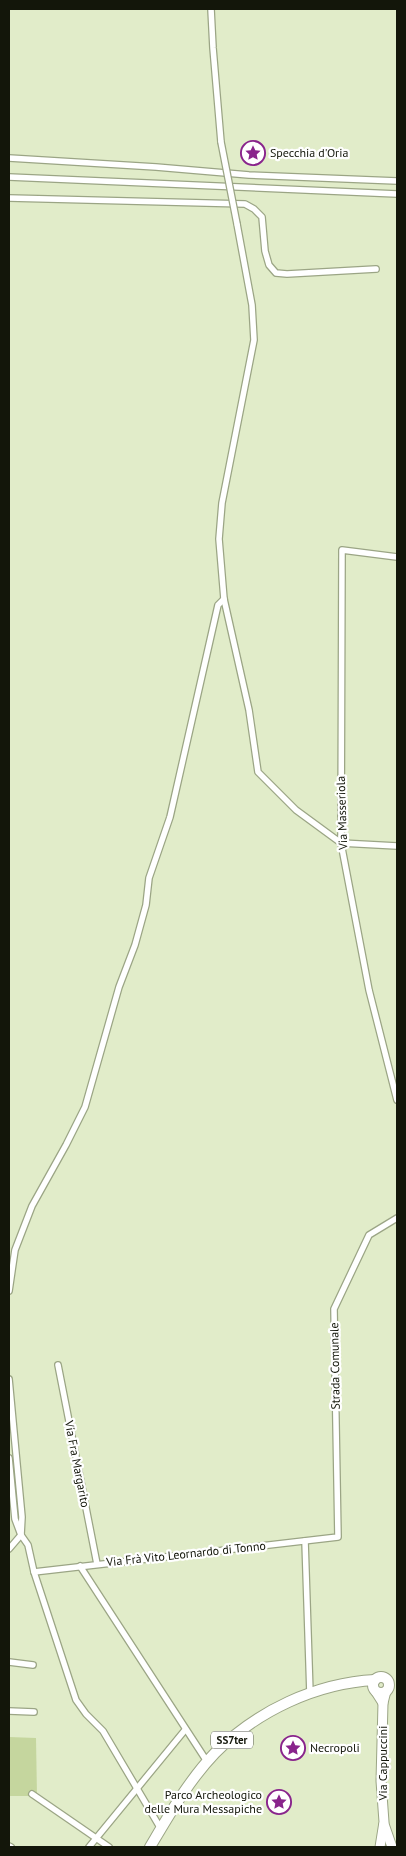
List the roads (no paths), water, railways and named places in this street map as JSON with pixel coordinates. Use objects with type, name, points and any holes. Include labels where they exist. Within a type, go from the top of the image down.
[{"type":"main road","points":[[383,1685],[397,1678]]},
{"type":"main road","name":"SS7ter","points":[[150,1847],[182,1795],[215,1754],[259,1717],[295,1699],[341,1684],[353,1682],[383,1685]]},
{"type":"street","points":[[211,9],[212,48],[221,142],[252,305],[254,340],[222,503],[219,539],[224,599],[249,710],[258,772],[296,810],[341,843],[397,846]]},
{"type":"street","points":[[9,158],[156,167],[249,176],[397,181]]},
{"type":"street","points":[[9,177],[397,194]]},
{"type":"street","points":[[9,198],[245,204],[262,217],[265,251],[269,265],[276,273],[376,269]]},
{"type":"street","name":"Via Masseriola","points":[[397,557],[342,550],[341,843],[369,990],[397,1100]]},
{"type":"street","points":[[9,1292],[15,1250],[32,1206],[85,1107],[119,987],[135,945],[146,905],[149,878],[170,817],[218,605],[224,599]]},
{"type":"street","name":"Strada Comunale","points":[[338,1537],[334,1309],[369,1235],[397,1218]]},
{"type":"street","name":"Via Fra Margarito","points":[[58,1364],[97,1564]]},
{"type":"street","points":[[9,1379],[22,1517],[21,1535],[9,1549]]},
{"type":"street","points":[[9,1458],[15,1519],[21,1535],[28,1545],[34,1572],[76,1700],[86,1714],[103,1731],[136,1790],[161,1829]]},
{"type":"street","name":"Via Frà Vito Leornardo di Tonno","points":[[34,1572],[338,1537]]},
{"type":"street","points":[[305,1541],[310,1694]]},
{"type":"street","points":[[80,1566],[208,1763]]},
{"type":"street","points":[[9,1662],[33,1665]]},
{"type":"street","name":"Via Cappuccini","points":[[380,1847],[384,1822],[381,1781],[383,1685]]},
{"type":"street","points":[[9,1711],[34,1712]]},
{"type":"street","points":[[89,1847],[185,1730]]},
{"type":"street","points":[[32,1794],[109,1847]]},
{"type":"street","name":"Via Cappuccini","points":[[384,1822],[392,1847]]},
{"type":"place","name":"Specchia d'Oria","points":[[253,153]]},
{"type":"place","name":"Necropoli","points":[[293,1748]]},
{"type":"place","name":"Parco Archeologico delle Mura Messapiche","points":[[279,1802]]}]
